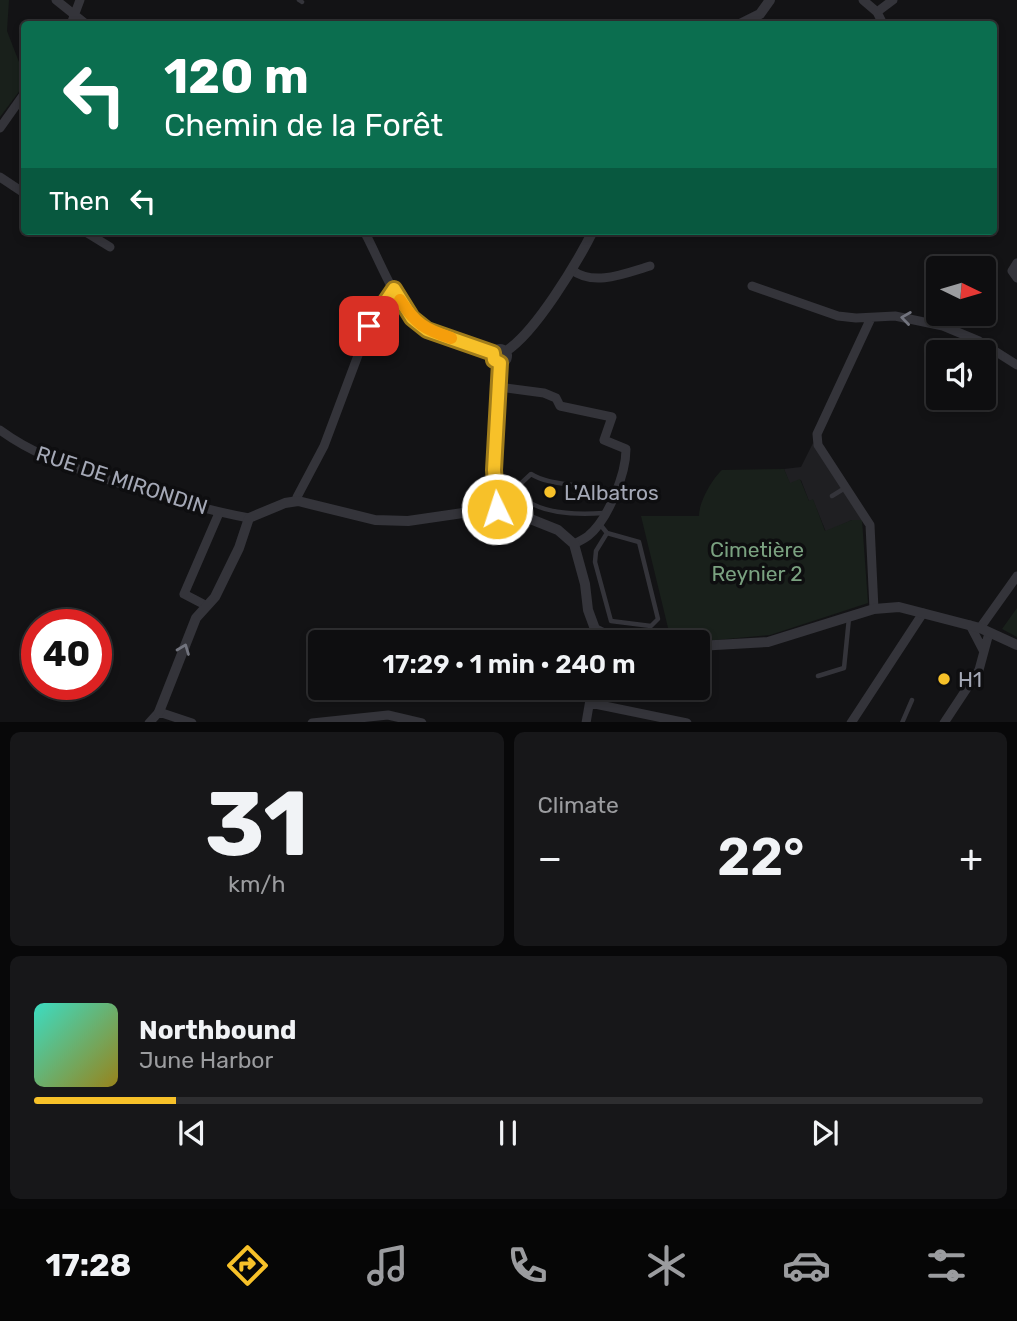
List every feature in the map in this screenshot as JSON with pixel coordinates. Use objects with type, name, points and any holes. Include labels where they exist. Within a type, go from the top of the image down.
[{"type":"street","points":[[56,0],[73,21]]},
{"type":"street","points":[[73,21],[80,0]]},
{"type":"street","points":[[746,21],[760,14],[770,0]]},
{"type":"street","points":[[863,0],[877,12],[882,21]]},
{"type":"street","points":[[877,12],[893,0]]},
{"type":"street","points":[[0,128],[21,98]]},
{"type":"street","points":[[0,177],[21,191]]},
{"type":"street","points":[[90,235],[110,247]]},
{"type":"street","points":[[366,235],[412,318],[427,330],[493,353]]},
{"type":"street","points":[[506,351],[517,344],[572,270],[591,235]]},
{"type":"street","points":[[572,270],[588,278],[598,279],[650,266]]},
{"type":"street","points":[[752,286],[838,316],[895,316],[943,326],[979,341],[1017,365]]},
{"type":"street","points":[[299,501],[297,497],[324,446],[369,326],[394,289]]},
{"type":"street","points":[[872,317],[817,434],[818,445],[870,525],[874,609]]},
{"type":"street","points":[[493,353],[500,348],[506,351]]},
{"type":"street","points":[[500,363],[506,360],[506,351]]},
{"type":"street","points":[[493,353],[494,360],[500,363]]},
{"type":"street","points":[[497,509],[494,481],[500,363]]},
{"type":"street","points":[[499,387],[544,393],[556,398],[560,406],[612,417],[604,440],[626,449],[621,484],[590,535],[574,544]]},
{"type":"street","name":"RUE DE MIRONDIN","points":[[0,430],[32,452],[131,488],[219,513],[249,518]]},
{"type":"street","points":[[150,722],[159,712],[196,618],[215,597],[239,548],[249,518],[285,503],[299,501],[375,520],[408,522],[497,509],[518,514],[558,530],[574,544],[596,630]]},
{"type":"street","points":[[207,606],[184,594],[219,513]]},
{"type":"street","points":[[945,722],[986,655],[980,629],[1017,576]]},
{"type":"street","points":[[710,645],[768,642],[874,609],[898,607],[980,629],[1017,645]]},
{"type":"street","points":[[852,722],[923,613]]},
{"type":"street","points":[[980,629],[986,655]]},
{"type":"street","points":[[586,722],[590,700]]},
{"type":"street","points":[[590,704],[685,722]]},
{"type":"street","points":[[159,712],[188,722]]},
{"type":"street","points":[[331,722],[388,719],[414,722]]},
{"type":"lane","points":[[494,481],[500,482],[506,489],[515,489],[531,474],[544,481],[602,491],[612,499]]},
{"type":"lane","points":[[832,496],[845,487]]},
{"type":"lane","points":[[515,489],[519,495],[539,506],[560,512],[579,515],[605,513]]},
{"type":"lane","points":[[599,522],[607,533],[639,542],[658,618],[652,626],[611,621],[595,562],[596,551],[607,533]]},
{"type":"lane","points":[[818,676],[844,668],[849,617]]},
{"type":"lane","points":[[902,722],[912,700]]},
{"type":"shaded area","points":[[813,443],[862,520],[852,520],[826,532],[813,500],[809,501],[801,480],[790,484],[784,469],[801,467]]},
{"type":"green space","points":[[0,0],[9,0],[7,31],[21,67],[21,89],[0,117]]},
{"type":"green space","name":"Cimetière Reynier 2","points":[[784,469],[790,483],[800,479],[809,501],[813,499],[825,531],[852,520],[862,520],[868,603],[770,635],[710,641],[710,630],[669,630],[641,516],[699,516],[707,491],[722,470]]},
{"type":"green space","points":[[1017,608],[1017,637],[1002,629]]},
{"type":"slow traffic","points":[[400,300],[412,318],[427,330],[451,338]]},
{"type":"place","name":"L'Albatros","points":[[550,492]]},
{"type":"place","name":"H1","points":[[944,679]]},
{"type":"route","points":[[369,326],[394,289],[412,318],[427,330],[493,353],[495,362],[500,363],[494,470],[497,509]]}]
